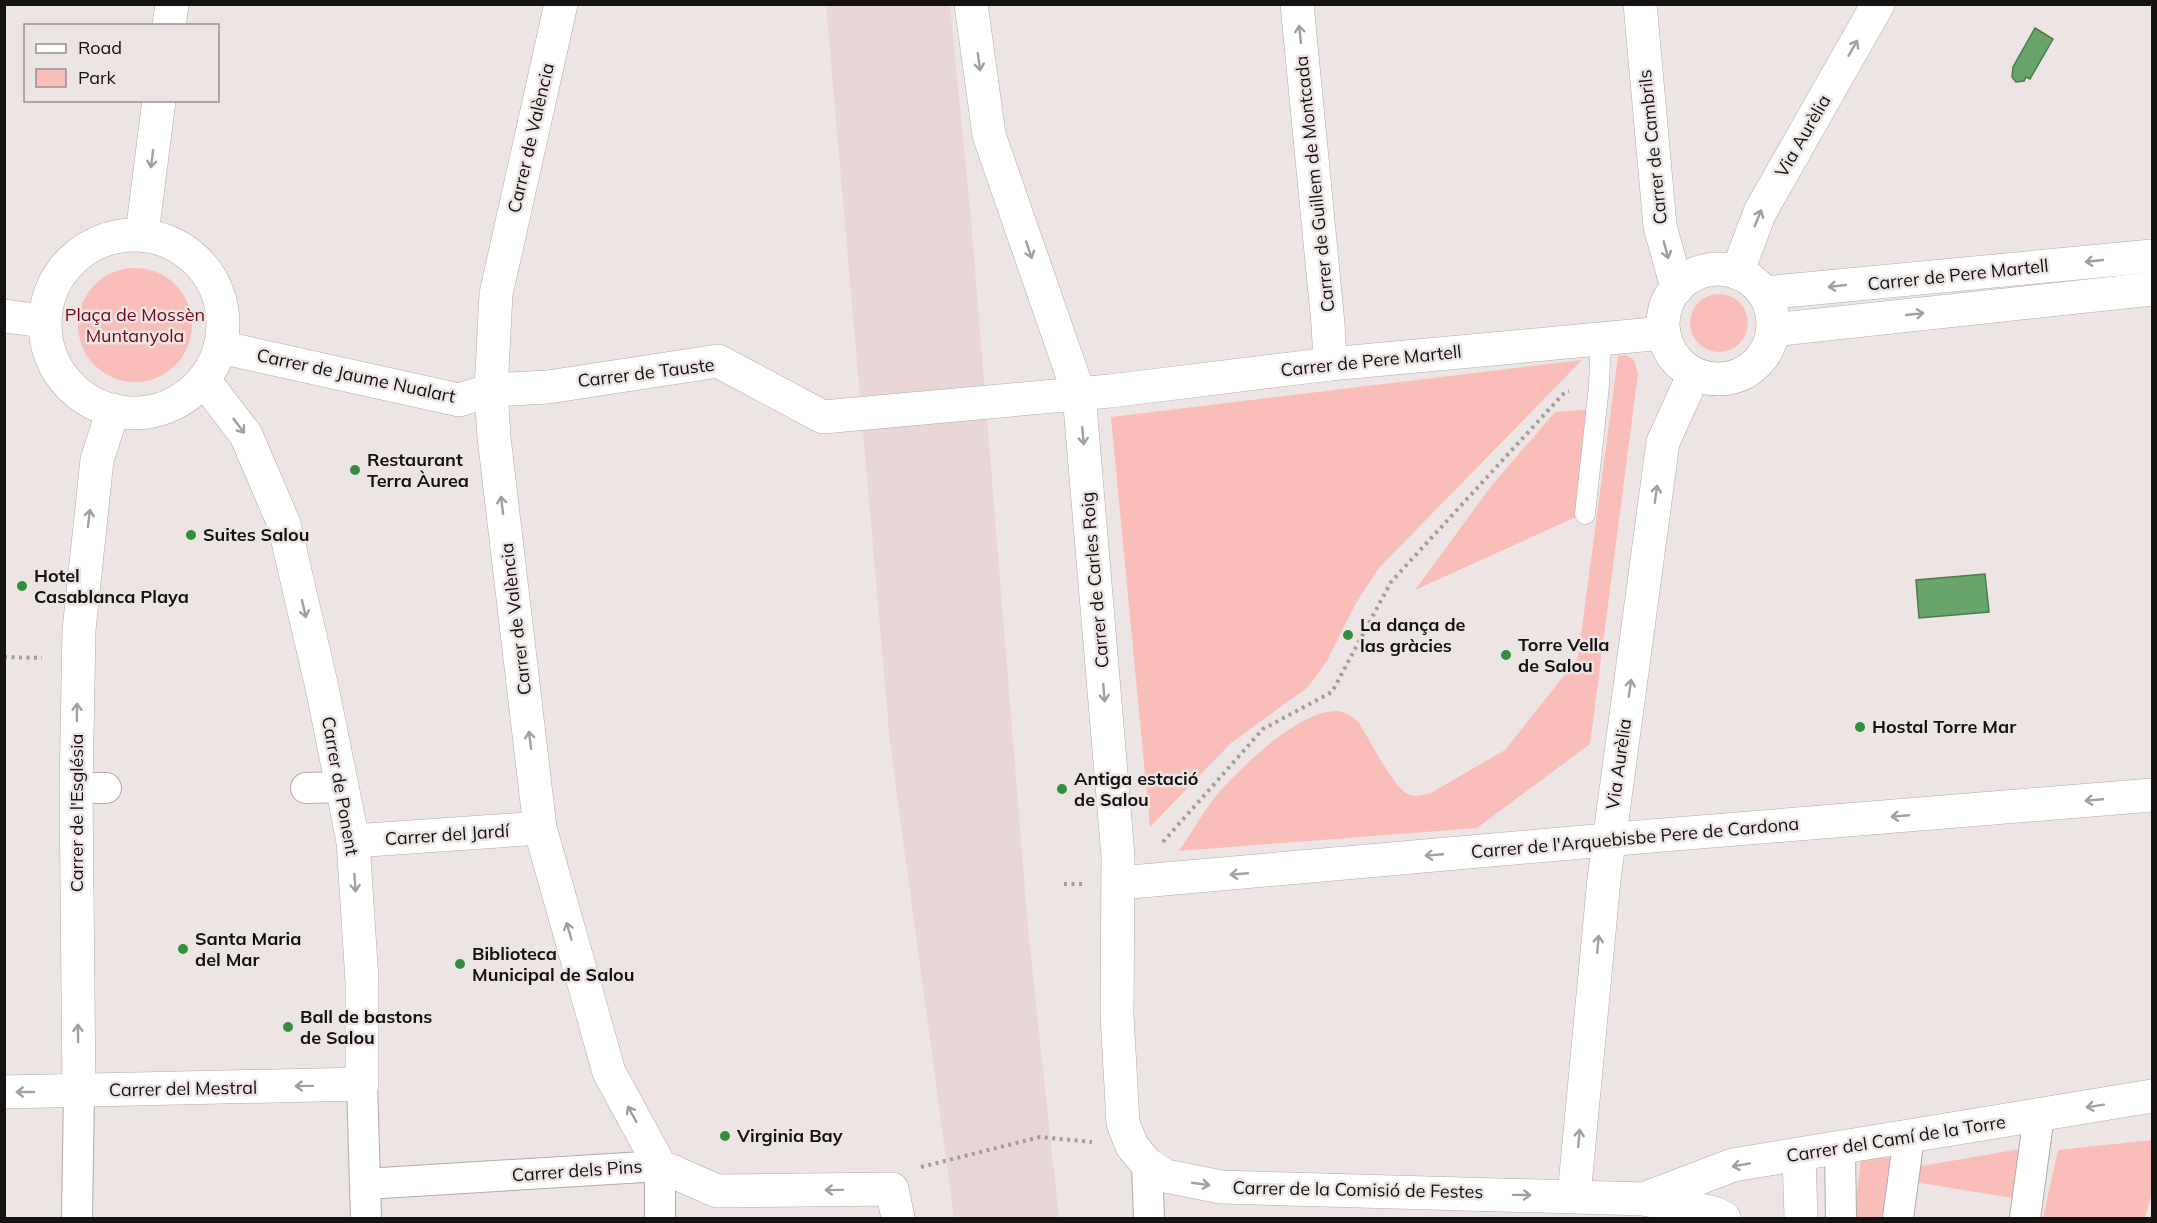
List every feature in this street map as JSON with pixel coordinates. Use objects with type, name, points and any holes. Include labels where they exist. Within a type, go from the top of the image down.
[{"type":"street","points":[[169,24],[172,4]]},
{"type":"street","name":"Carrer de València","points":[[561,4],[496,294],[491,390],[494,437],[540,828],[609,1072],[660,1166],[660,1218]]},
{"type":"street","name":"Carrer de Carles Roig","points":[[970,4],[989,135],[1079,394],[1119,883],[1117,1015],[1124,1123],[1139,1155]]},
{"type":"street","name":"Carrer de Guillem de Montcada","points":[[1297,4],[1330,364]]},
{"type":"street","name":"Carrer de Cambrils","points":[[1640,4],[1660,226],[1677,288]]},
{"type":"street","name":"Via Aurèlia","points":[[1737,273],[1760,212],[1878,4]]},
{"type":"street","points":[[142,234],[159,102]]},
{"type":"street","points":[[142,234],[172,242],[197,260],[215,286],[223,316],[220,347],[204,380],[183,399],[155,411],[127,414],[98,407],[69,386],[50,356],[44,321],[53,285],[75,256],[106,238],[142,234]]},
{"type":"street","name":"Carrer de Pere Martell","points":[[1764,293],[2152,256]]},
{"type":"street","points":[[1721,269],[1737,273],[1752,281],[1764,293],[1772,311],[1773,330],[1768,347],[1759,362],[1745,372],[1728,379],[1711,379],[1694,374],[1680,364],[1669,350],[1664,333],[1663,317],[1668,302],[1677,288],[1690,277],[1705,271],[1721,269]]},
{"type":"street","name":"Carrer de Pere Martell","points":[[1773,330],[2152,289]]},
{"type":"street","points":[[4,316],[44,321]]},
{"type":"street","name":"Carrer de Pere Martell","points":[[823,417],[1079,394],[1330,364],[1664,333]]},
{"type":"street","name":"Carrer de Jaume Nualart","points":[[220,347],[459,400],[491,390]]},
{"type":"street","name":"Carrer de Tauste","points":[[491,390],[548,387],[718,361],[823,417]]},
{"type":"street","name":"Via Aurèlia","points":[[1574,1196],[1609,839],[1664,442],[1694,374]]},
{"type":"street","name":"Carrer de Ponent","points":[[204,380],[246,435],[284,524],[353,841],[362,981],[366,1218]]},
{"type":"street","name":"Carrer de l'Església","points":[[77,1218],[79,1092],[91,788],[79,630],[97,459],[113,410]]},
{"type":"street","points":[[306,788],[342,787]]},
{"type":"street","name":"Carrer de l'Arquebisbe Pere de Cardona","points":[[1119,883],[1609,839],[2152,795]]},
{"type":"street","name":"Carrer del Jardí","points":[[353,841],[540,828]]},
{"type":"street","name":"Carrer del Mestral","points":[[4,1092],[362,1084]]},
{"type":"street","name":"Carrer del Camí de la Torre","points":[[1644,1199],[1733,1166],[2152,1096]]},
{"type":"street","points":[[2025,1218],[2039,1115]]},
{"type":"street","points":[[1898,1218],[1909,1137]]},
{"type":"street","points":[[1840,1149],[1841,1218]]},
{"type":"street","points":[[1139,1155],[1149,1218]]},
{"type":"street","name":"Carrer de la Comisió de Festes","points":[[1139,1155],[1166,1176],[1221,1187],[1644,1199]]},
{"type":"street","points":[[1799,1156],[1801,1218]]},
{"type":"street","name":"Carrer dels Pins","points":[[365,1184],[660,1166],[717,1191],[901,1192]]},
{"type":"street","points":[[1644,1199],[1714,1213],[1724,1218]]},
{"type":"lane","points":[[1585,514],[1600,358],[1604,339]]},
{"type":"path","points":[[1119,883],[1166,840],[1263,729],[1332,692],[1391,582],[1565,392],[1599,386]]},
{"type":"path","points":[[901,1192],[1040,1137],[1139,1155]]},
{"type":"shaded area","points":[[826,5],[950,5],[971,220],[1029,939],[1059,1218],[954,1218],[890,743]]},
{"type":"shaded area","points":[[2035,28],[2053,39],[2030,79],[2026,77],[2024,81],[2016,82],[2012,77],[2013,67]]},
{"type":"shaded area","points":[[1985,574],[1989,612],[1919,618],[1916,580]]},
{"type":"green space","name":"Plaça de Mossèn Muntanyola","points":[[135,268],[157,272],[175,285],[188,303],[192,325],[188,347],[175,365],[157,378],[135,382],[113,378],[95,365],[82,347],[78,325],[82,303],[95,285],[113,272]]},
{"type":"green space","points":[[1713,294],[1725,294],[1740,302],[1748,317],[1748,329],[1740,344],[1725,352],[1713,352],[1698,344],[1690,329],[1690,317],[1698,302]]},
{"type":"green space","points":[[1626,355],[1634,360],[1638,373],[1590,744],[1477,828],[1179,851],[1203,813],[1235,775],[1287,731],[1322,713],[1337,711],[1348,714],[1358,721],[1394,780],[1400,788],[1411,795],[1429,794],[1505,750],[1578,658],[1618,356]]},
{"type":"green space","points":[[1582,360],[1379,568],[1356,603],[1327,661],[1308,687],[1231,743],[1150,827],[1111,417]]},
{"type":"green space","points":[[1592,409],[1576,517],[1415,590],[1492,485],[1555,412]]},
{"type":"green space","points":[[2152,1140],[2152,1193],[2145,1218],[2043,1218],[2058,1150]]},
{"type":"green space","points":[[2020,1149],[2012,1198],[1914,1182],[1916,1167]]},
{"type":"green space","points":[[1861,1158],[1896,1158],[1886,1218],[1854,1218]]},
{"type":"place","name":"Restaurant Terra Àurea","points":[[355,470]]},
{"type":"place","name":"Suites Salou","points":[[191,535]]},
{"type":"place","name":"Hotel Casablanca Playa","points":[[22,586]]},
{"type":"place","name":"La dança de las gràcies","points":[[1348,635]]},
{"type":"place","name":"Torre Vella de Salou","points":[[1506,655]]},
{"type":"place","name":"Hostal Torre Mar","points":[[1860,727]]},
{"type":"place","name":"Antiga estació de Salou","points":[[1062,789]]},
{"type":"place","name":"Santa Maria del Mar","points":[[183,949]]},
{"type":"place","name":"Biblioteca Municipal de Salou","points":[[460,964]]},
{"type":"place","name":"Ball de bastons de Salou","points":[[288,1027]]},
{"type":"place","name":"Virginia Bay","points":[[725,1136]]}]
